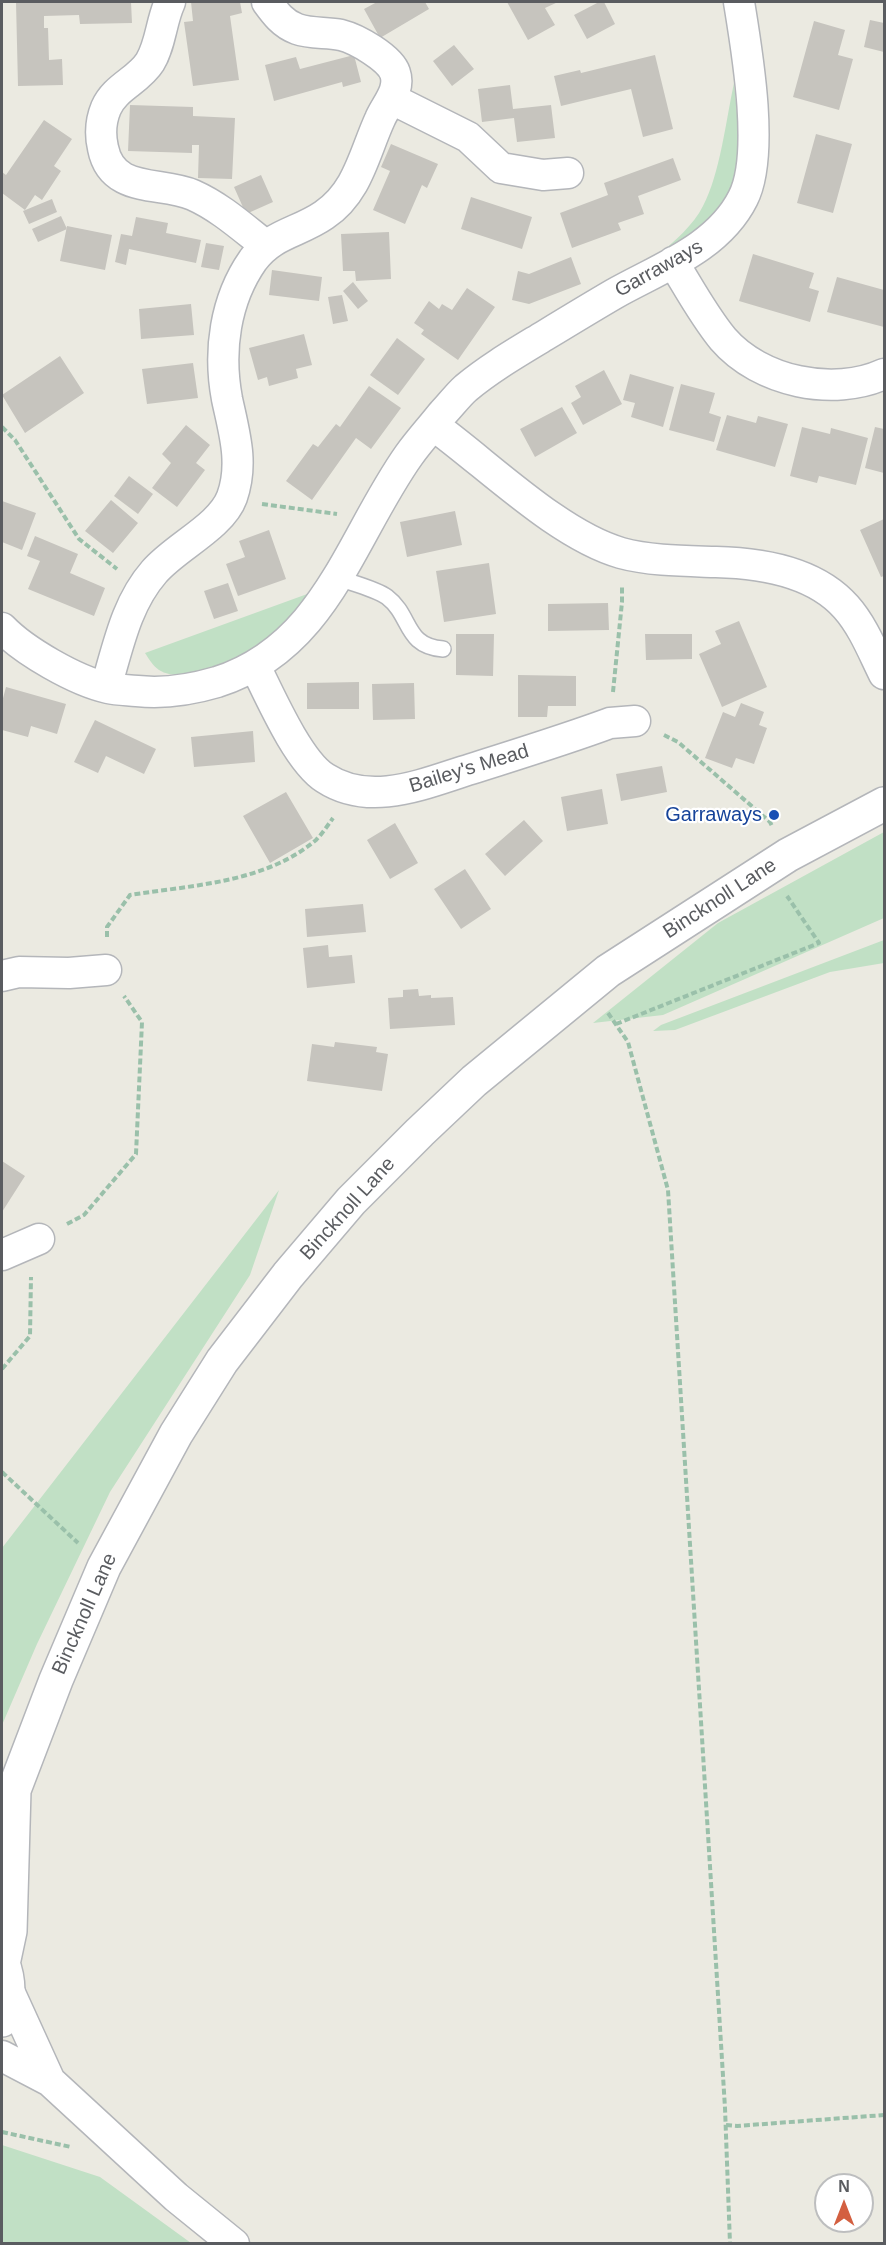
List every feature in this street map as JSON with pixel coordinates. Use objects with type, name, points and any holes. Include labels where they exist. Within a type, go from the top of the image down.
[{"type":"street","points":[[170,2],[151,60],[140,75],[113,94],[105,108],[101,125],[105,158],[112,171],[121,177],[136,183],[176,189],[212,205],[265,245]]},
{"type":"street","points":[[106,687],[125,624],[141,588],[174,552],[222,514],[231,500],[237,475],[238,457],[237,440],[225,380],[224,339],[228,316],[242,277],[265,245],[325,215],[340,202],[357,177],[379,122],[392,99],[396,75],[391,64],[360,42],[341,35],[314,33],[295,28],[282,20],[267,2]]},
{"type":"street","name":"Garraways","points":[[2,628],[16,643],[38,656],[106,687],[159,693],[187,690],[235,676],[255,666],[284,646],[325,598],[408,456],[463,391],[494,366],[611,296],[706,243],[735,213],[751,180],[754,159],[753,123],[739,2]]},
{"type":"street","points":[[392,99],[468,137],[488,159],[501,168],[543,175],[568,173]]},
{"type":"street","points":[[673,262],[707,317],[724,340],[742,357],[788,378],[812,384],[859,384],[885,374]]},
{"type":"street","points":[[433,425],[559,521],[621,553],[677,561],[728,562],[768,567],[798,575],[824,588],[846,607],[866,636],[885,674]]},
{"type":"street","name":"Bailey's Mead","points":[[255,666],[272,700],[312,767],[326,779],[360,791],[383,792],[426,785],[623,722]]},
{"type":"street","name":"Bincknoll Lane","points":[[4,1984],[10,1931],[8,1801],[104,1567],[176,1434],[222,1361],[288,1275],[351,1201],[474,1081],[608,972],[778,862],[885,804]]},
{"type":"street","points":[[2,976],[19,972],[69,973],[106,970]]},
{"type":"street","points":[[2,1255],[39,1239]]},
{"type":"street","points":[[4,1984],[50,2081]]},
{"type":"street","points":[[2,2056],[50,2081],[176,2197],[234,2244]]},
{"type":"lane","points":[[338,578],[386,596],[397,607],[411,634],[420,643],[443,649]]},
{"type":"path","points":[[2,428],[15,440],[79,538],[141,588]]},
{"type":"path","points":[[231,500],[372,519]]},
{"type":"path","points":[[616,1024],[819,943],[778,862],[770,822],[678,742],[623,722],[621,553]]},
{"type":"path","points":[[2,1369],[30,1336],[31,1271],[39,1239],[84,1215],[136,1154],[142,1022],[106,970],[107,927],[130,895],[224,881],[259,872],[297,853],[318,838],[333,817],[339,785]]},
{"type":"path","points":[[590,986],[628,1042],[668,1190],[726,2125],[730,2244]]},
{"type":"path","points":[[2,1472],[104,1567]]},
{"type":"path","points":[[726,2125],[885,2115]]},
{"type":"green space","points":[[734,83],[739,140],[735,176],[729,193],[719,209],[705,224],[659,255],[694,220],[709,193],[718,163]]},
{"type":"green space","points":[[310,593],[266,640],[244,655],[215,668],[200,673],[171,674],[159,670],[145,653]]},
{"type":"green space","points":[[884,832],[884,918],[663,1015],[593,1023],[718,923]]},
{"type":"green space","points":[[884,940],[884,963],[830,972],[675,1030],[653,1031],[661,1025]]},
{"type":"green space","points":[[279,1190],[250,1275],[110,1492],[37,1644],[2,1725],[2,1548]]},
{"type":"green space","points":[[2,2145],[100,2177],[191,2243],[2,2243]]},
{"type":"building","points":[[16,2],[131,2],[132,23],[80,24],[79,15],[44,16],[44,28],[48,28],[49,60],[62,59],[63,85],[18,86]]},
{"type":"building","points":[[191,2],[240,2],[242,13],[230,16],[239,80],[193,86],[184,22],[193,21]]},
{"type":"building","points":[[377,2],[425,2],[429,9],[380,38],[364,9]]},
{"type":"building","points":[[507,2],[558,2],[545,8],[555,25],[528,40]]},
{"type":"building","points":[[599,2],[604,2],[615,24],[587,39],[574,15]]},
{"type":"building","points":[[870,20],[884,23],[884,52],[864,47]]},
{"type":"building","points":[[814,21],[845,30],[838,55],[853,59],[839,110],[793,97]]},
{"type":"building","points":[[454,45],[474,69],[452,86],[433,61]]},
{"type":"building","points":[[354,55],[361,82],[343,87],[342,82],[274,101],[265,65],[296,57],[300,69]]},
{"type":"building","points":[[655,55],[673,129],[643,137],[631,89],[561,106],[554,76],[580,70],[581,73]]},
{"type":"building","points":[[510,85],[513,109],[551,105],[555,138],[517,142],[514,118],[482,122],[478,89]]},
{"type":"building","points":[[130,105],[193,107],[193,116],[235,118],[232,179],[198,178],[199,145],[192,145],[192,153],[128,151]]},
{"type":"building","points":[[44,120],[72,139],[54,166],[61,171],[42,200],[35,195],[25,210],[2,193],[2,172],[6,175]]},
{"type":"building","points":[[816,134],[852,144],[833,213],[797,203]]},
{"type":"building","points":[[391,144],[438,164],[427,188],[422,185],[405,224],[373,210],[390,171],[381,167]]},
{"type":"building","points":[[673,158],[681,180],[638,196],[644,214],[618,223],[621,230],[572,248],[560,213],[608,195],[604,183]]},
{"type":"building","points":[[261,175],[273,202],[246,214],[234,187]]},
{"type":"building","points":[[471,197],[532,217],[522,249],[461,229]]},
{"type":"building","points":[[52,199],[57,212],[29,224],[23,211]]},
{"type":"building","points":[[61,216],[67,229],[38,242],[32,229]]},
{"type":"building","points":[[136,217],[168,223],[166,233],[201,240],[196,263],[129,249],[126,265],[115,262],[121,234],[132,236]]},
{"type":"building","points":[[67,226],[112,235],[105,270],[60,261]]},
{"type":"building","points":[[389,232],[391,279],[356,281],[355,271],[343,271],[341,234]]},
{"type":"building","points":[[206,243],[224,246],[219,270],[201,267]]},
{"type":"building","points":[[753,254],[814,273],[809,288],[819,291],[810,322],[739,301]]},
{"type":"building","points":[[571,257],[581,284],[529,304],[512,300],[518,271],[529,274]]},
{"type":"building","points":[[272,270],[322,277],[319,301],[269,295]]},
{"type":"building","points":[[837,277],[884,290],[884,327],[827,312]]},
{"type":"building","points":[[353,282],[368,301],[358,309],[343,291]]},
{"type":"building","points":[[467,288],[495,307],[458,360],[421,334],[424,330],[414,323],[429,301],[439,309],[442,304],[452,310]]},
{"type":"building","points":[[342,295],[348,321],[333,324],[328,297]]},
{"type":"building","points":[[191,304],[194,335],[141,339],[139,309]]},
{"type":"building","points":[[304,334],[312,365],[296,369],[298,378],[269,386],[267,377],[258,380],[249,348]]},
{"type":"building","points":[[397,338],[425,359],[398,395],[370,375]]},
{"type":"building","points":[[60,356],[84,393],[25,433],[2,395]]},
{"type":"building","points":[[193,363],[198,398],[147,404],[142,369]]},
{"type":"building","points":[[604,370],[622,404],[583,425],[571,403],[581,397],[575,386]]},
{"type":"building","points":[[630,374],[674,387],[663,427],[631,417],[635,403],[623,400]]},
{"type":"building","points":[[681,384],[715,393],[709,413],[721,417],[714,442],[669,430]]},
{"type":"building","points":[[369,386],[401,408],[371,449],[356,438],[312,500],[286,481],[313,444],[318,447],[336,424],[340,427]]},
{"type":"building","points":[[562,407],[577,433],[535,457],[520,429]]},
{"type":"building","points":[[727,415],[756,423],[758,416],[788,424],[775,467],[716,450]]},
{"type":"building","points":[[186,425],[210,445],[196,463],[205,470],[177,507],[152,488],[171,463],[162,454]]},
{"type":"building","points":[[802,427],[830,434],[831,428],[868,438],[856,485],[819,476],[817,483],[790,476]]},
{"type":"building","points":[[875,427],[884,429],[884,473],[865,468]]},
{"type":"building","points":[[129,476],[153,494],[138,514],[114,496]]},
{"type":"building","points":[[111,500],[138,523],[113,553],[85,531]]},
{"type":"building","points":[[2,501],[36,513],[22,550],[2,542]]},
{"type":"building","points":[[455,511],[462,545],[407,557],[400,522]]},
{"type":"building","points":[[884,519],[884,576],[881,577],[860,530]]},
{"type":"building","points":[[269,530],[286,579],[238,596],[226,564],[245,557],[239,541]]},
{"type":"building","points":[[35,536],[78,554],[70,573],[105,588],[94,616],[28,589],[40,561],[27,556]]},
{"type":"building","points":[[489,563],[496,614],[444,622],[436,571]]},
{"type":"building","points":[[228,583],[238,611],[214,619],[204,591]]},
{"type":"building","points":[[608,603],[609,630],[548,631],[548,604]]},
{"type":"building","points":[[739,621],[767,687],[722,707],[699,654],[721,644],[715,631]]},
{"type":"building","points":[[456,634],[494,634],[493,676],[456,675]]},
{"type":"building","points":[[645,634],[692,634],[692,659],[646,660]]},
{"type":"building","points":[[518,675],[576,676],[576,706],[548,706],[547,717],[518,717]]},
{"type":"building","points":[[359,682],[359,709],[307,709],[307,683]]},
{"type":"building","points":[[414,683],[415,719],[373,720],[372,684]]},
{"type":"building","points":[[6,687],[66,704],[57,734],[31,726],[28,737],[2,730],[2,702]]},
{"type":"building","points":[[741,703],[764,712],[759,725],[767,728],[754,764],[736,758],[732,768],[705,758],[723,712],[735,717]]},
{"type":"building","points":[[95,720],[156,749],[144,774],[106,756],[98,773],[74,762]]},
{"type":"building","points":[[253,731],[255,762],[194,767],[191,737]]},
{"type":"building","points":[[662,766],[667,792],[621,801],[616,774]]},
{"type":"building","points":[[602,789],[608,824],[567,831],[561,797]]},
{"type":"building","points":[[286,792],[313,838],[270,863],[243,816]]},
{"type":"building","points":[[524,820],[543,841],[505,876],[485,854]]},
{"type":"building","points":[[395,823],[418,863],[390,879],[367,840]]},
{"type":"building","points":[[465,869],[491,909],[461,929],[434,889]]},
{"type":"building","points":[[363,904],[366,932],[307,937],[305,909]]},
{"type":"building","points":[[328,945],[329,957],[352,955],[355,983],[307,988],[303,948]]},
{"type":"building","points":[[418,989],[419,996],[453,997],[455,1025],[390,1029],[388,998],[403,997],[403,990]]},
{"type":"building","points":[[335,1042],[377,1047],[376,1052],[388,1054],[382,1091],[307,1081],[312,1044],[334,1047]]},
{"type":"building","points":[[2,1161],[25,1176],[2,1212]]},
{"type":"place","name":"Garraways","points":[[774,815]]}]
